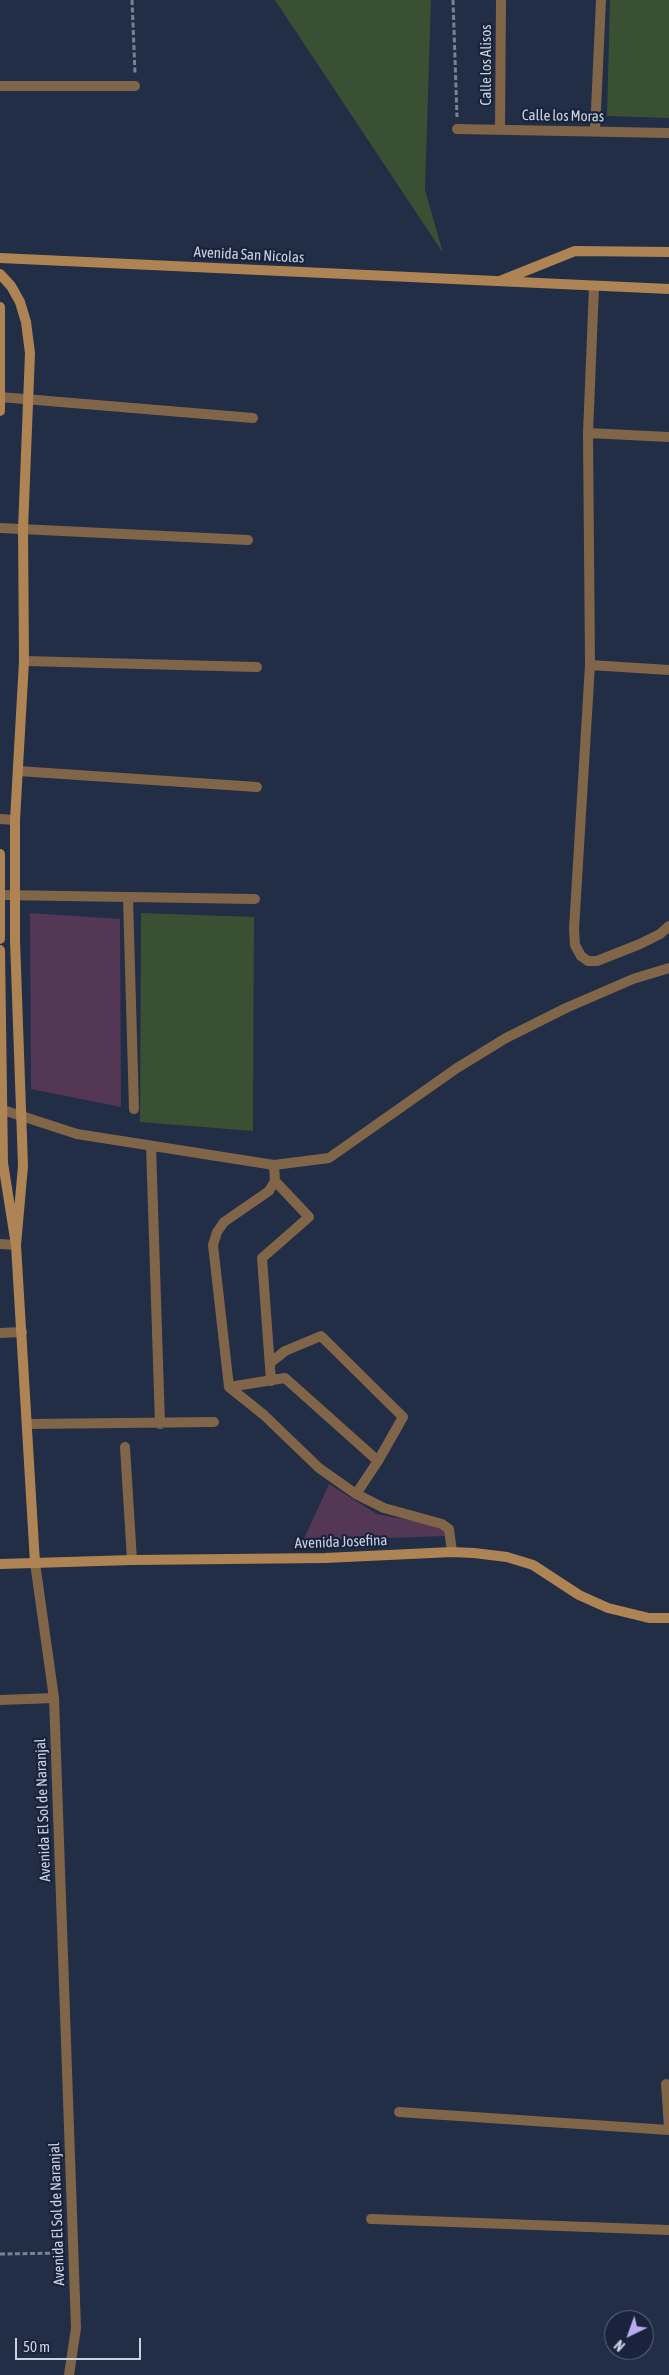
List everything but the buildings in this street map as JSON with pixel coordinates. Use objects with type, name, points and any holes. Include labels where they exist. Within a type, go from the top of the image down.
[{"type":"street","name":"Calle los Alisos","points":[[500,130],[501,0]]},
{"type":"street","points":[[594,131],[601,0]]},
{"type":"street","points":[[0,86],[135,86]]},
{"type":"street","name":"Calle los Moras","points":[[457,129],[669,133]]},
{"type":"street","name":"Avenida San Nicolas","points":[[497,282],[575,251],[669,252]]},
{"type":"street","name":"Avenida San Nicolas","points":[[0,258],[669,289]]},
{"type":"street","name":"Avenida El Sol de Naranjal","points":[[0,274],[11,286],[20,302],[26,322],[30,353],[23,530],[24,661],[15,820],[15,940],[23,1166],[16,1244]]},
{"type":"street","points":[[594,287],[588,433],[590,665],[574,929],[575,945],[580,956],[588,961],[597,960],[640,944],[660,934],[669,926]]},
{"type":"street","points":[[0,307],[0,411]]},
{"type":"street","points":[[0,397],[253,418]]},
{"type":"street","points":[[588,433],[669,438]]},
{"type":"street","points":[[0,528],[248,540]]},
{"type":"street","points":[[24,661],[257,666]]},
{"type":"street","points":[[590,665],[669,670]]},
{"type":"street","points":[[18,771],[257,787]]},
{"type":"street","points":[[0,819],[15,820]]},
{"type":"street","points":[[0,854],[0,939]]},
{"type":"street","points":[[1,895],[255,899]]},
{"type":"street","points":[[128,898],[134,1109]]},
{"type":"street","points":[[0,943],[15,940]]},
{"type":"street","name":"Avenida El Sol de Naranjal","points":[[0,950],[3,1163],[16,1244],[35,1563],[54,1698],[76,2328],[69,2375]]},
{"type":"street","points":[[1,1109],[77,1134],[274,1165],[329,1158],[457,1068],[506,1038],[566,1008],[633,979],[669,968]]},
{"type":"street","points":[[151,1146],[160,1424]]},
{"type":"street","points":[[274,1165],[275,1181],[268,1191],[224,1222],[217,1232],[213,1245],[229,1387],[264,1415],[320,1468],[356,1494],[384,1508],[442,1524],[449,1529],[452,1536],[452,1552]]},
{"type":"street","points":[[271,1380],[262,1258],[309,1216],[275,1181]]},
{"type":"street","points":[[0,1244],[16,1244]]},
{"type":"street","points":[[0,1333],[22,1332]]},
{"type":"street","points":[[270,1363],[285,1351],[321,1336],[403,1417],[378,1461],[356,1494]]},
{"type":"street","points":[[229,1387],[285,1378],[378,1461]]},
{"type":"street","points":[[28,1424],[214,1422]]},
{"type":"street","points":[[125,1447],[132,1560]]},
{"type":"street","name":"Avenida Josefina","points":[[0,1564],[132,1560],[324,1558],[452,1552],[507,1557],[533,1565],[579,1595],[608,1608],[649,1618],[669,1618]]},
{"type":"street","points":[[0,1700],[54,1698]]},
{"type":"street","points":[[399,2112],[669,2129],[666,2084]]},
{"type":"street","points":[[371,2219],[669,2230]]},
{"type":"path","points":[[132,0],[135,86]]},
{"type":"path","points":[[453,0],[457,129]]},
{"type":"path","points":[[0,2254],[74,2253]]},
{"type":"green space","points":[[275,0],[431,0],[425,190],[443,253]]},
{"type":"green space","points":[[610,0],[669,0],[669,118],[607,116]]},
{"type":"green space","points":[[141,913],[254,917],[253,1131],[140,1122]]}]
